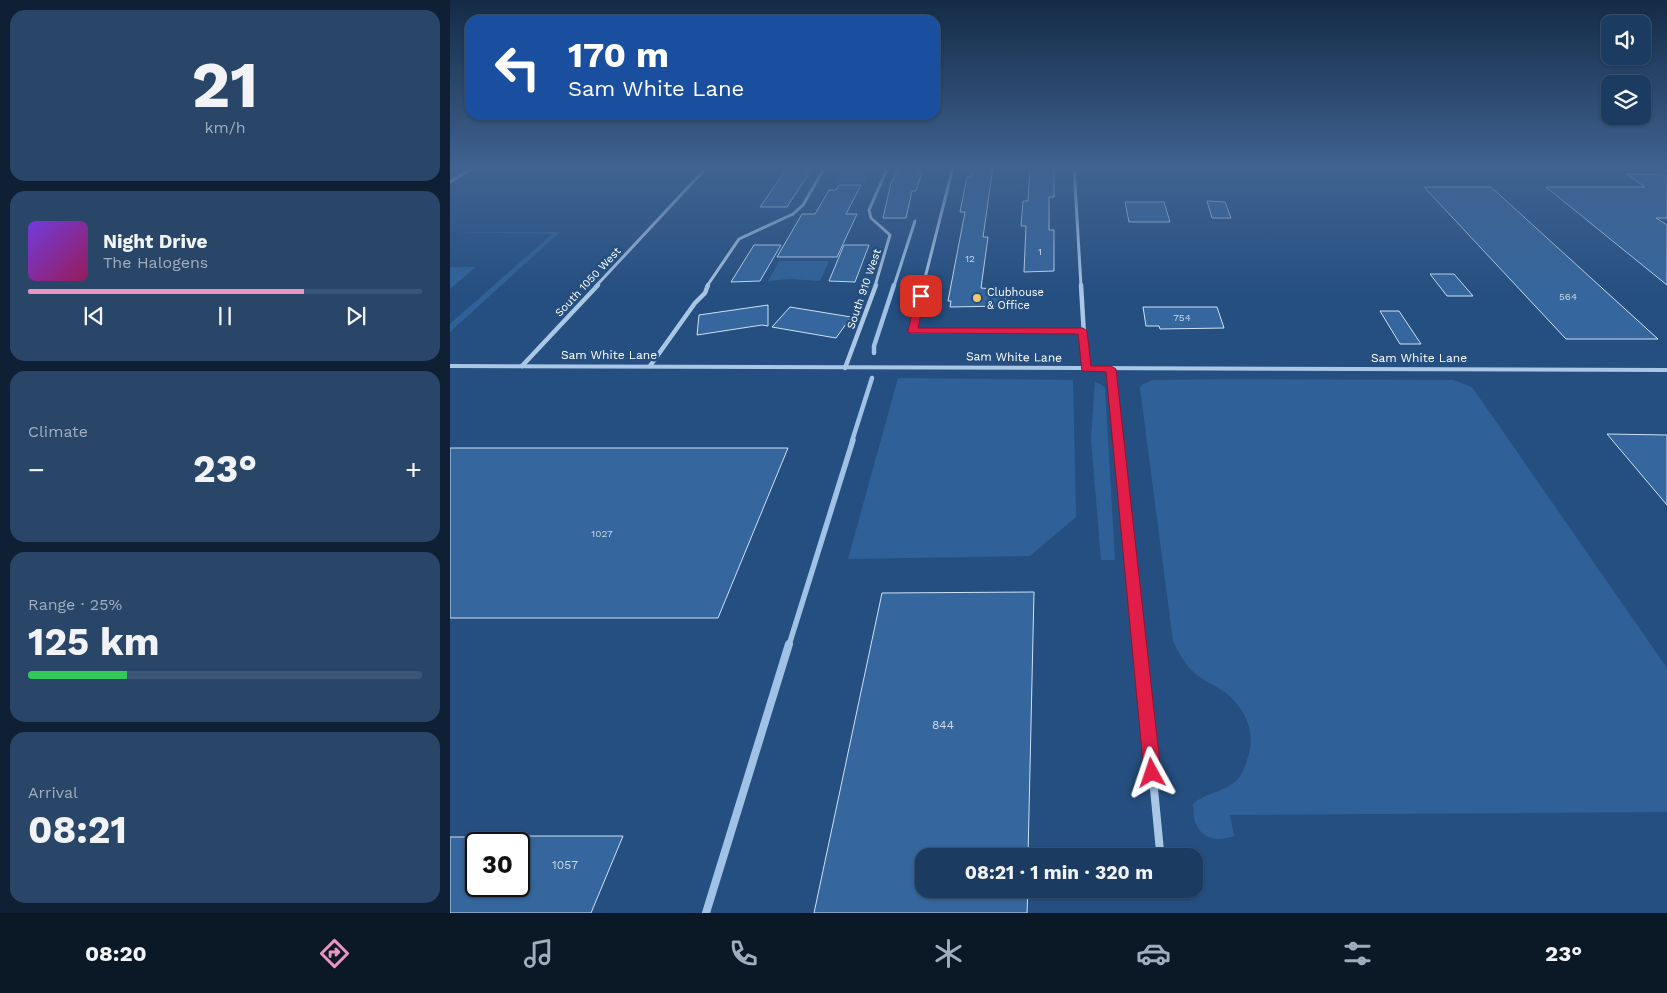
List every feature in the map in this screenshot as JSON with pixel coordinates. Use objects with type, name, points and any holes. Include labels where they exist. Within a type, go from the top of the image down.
[{"type":"street","name":"South 1050 West","points":[[522,366],[667,210]]},
{"type":"street","points":[[650,366],[695,303],[705,293],[709,282],[740,239],[793,214],[798,210]]},
{"type":"street","name":"South 910 West","points":[[845,368],[870,303],[870,296],[877,282],[890,239],[886,231],[871,218],[869,210]]},
{"type":"street","points":[[942,210],[912,331],[1083,331]]},
{"type":"street","points":[[1076,210],[1086,369]]},
{"type":"street","name":"Sam White Lane","points":[[450,366],[1667,370]]},
{"type":"street","points":[[1111,369],[1135,587],[1160,848]]},
{"type":"shaded area","points":[[450,232],[560,232],[450,332],[450,324],[552,234]]},
{"type":"shaded area","points":[[779,261],[829,261],[820,281],[789,279],[768,281]]},
{"type":"shaded area","points":[[450,267],[476,267],[450,289]]},
{"type":"shaded area","points":[[898,378],[1073,380],[1076,517],[1030,556],[848,559]]},
{"type":"shaded area","points":[[1153,380],[1453,380],[1472,387],[1667,668],[1667,812],[1230,815],[1234,836],[1223,839],[1212,838],[1207,837],[1199,830],[1195,822],[1193,804],[1231,785],[1238,779],[1244,770],[1251,737],[1246,718],[1235,702],[1220,689],[1193,671],[1183,660],[1173,641],[1140,388],[1143,384]]},
{"type":"shaded area","points":[[1095,382],[1105,388],[1115,560],[1101,560],[1091,438]]},
{"type":"building","points":[[818,210],[848,210],[846,214],[857,214],[837,257],[777,257],[802,214],[815,214]]},
{"type":"building","points":[[885,210],[908,210],[906,218],[883,218]]},
{"type":"building","points":[[960,210],[987,210],[983,237],[988,237],[981,288],[1006,290],[1005,306],[950,307],[951,301],[948,301],[965,212],[960,212]]},
{"type":"building","points":[[1022,210],[1049,210],[1049,230],[1054,230],[1054,271],[1024,272],[1026,226],[1021,226]]},
{"type":"building","points":[[1127,210],[1166,210],[1170,222],[1129,222]]},
{"type":"building","points":[[1210,210],[1228,210],[1231,218],[1212,218]]},
{"type":"building","points":[[1445,210],[1516,210],[1658,339],[1566,339]]},
{"type":"building","points":[[1574,210],[1667,210],[1667,218],[1656,218],[1667,225],[1667,285]]},
{"type":"building","points":[[754,245],[781,245],[760,281],[731,282]]},
{"type":"building","points":[[844,245],[869,245],[855,282],[829,281]]},
{"type":"building","points":[[1430,274],[1454,274],[1473,296],[1447,296]]},
{"type":"building","points":[[768,305],[768,326],[762,325],[697,335],[699,315]]},
{"type":"building","points":[[790,307],[851,317],[836,338],[772,327]]},
{"type":"building","points":[[1143,307],[1217,307],[1224,328],[1160,329],[1159,326],[1146,326]]},
{"type":"building","points":[[1380,311],[1399,311],[1421,344],[1400,344]]},
{"type":"building","points":[[1607,434],[1667,435],[1667,505]]},
{"type":"building","points":[[450,448],[788,448],[718,618],[450,618]]},
{"type":"building","points":[[1034,592],[1028,848],[915,848],[915,898],[1028,898],[1027,913],[814,913],[882,593]]},
{"type":"building","points":[[530,836],[623,836],[591,913],[450,913],[450,837],[465,837],[465,897],[530,897]]},
{"type":"waterway","points":[[894,286],[915,221]]},
{"type":"waterway","points":[[874,353],[874,346],[894,285]]},
{"type":"waterway","points":[[852,441],[872,378]]},
{"type":"waterway","points":[[789,645],[853,440]]},
{"type":"waterway","points":[[706,913],[789,644]]},
{"type":"place","name":"Clubhouse & Office","points":[[977,298]]},
{"type":"route","points":[[921,296],[912,331],[1083,331],[1086,369],[1111,369],[1134,577],[1152,773]]}]
